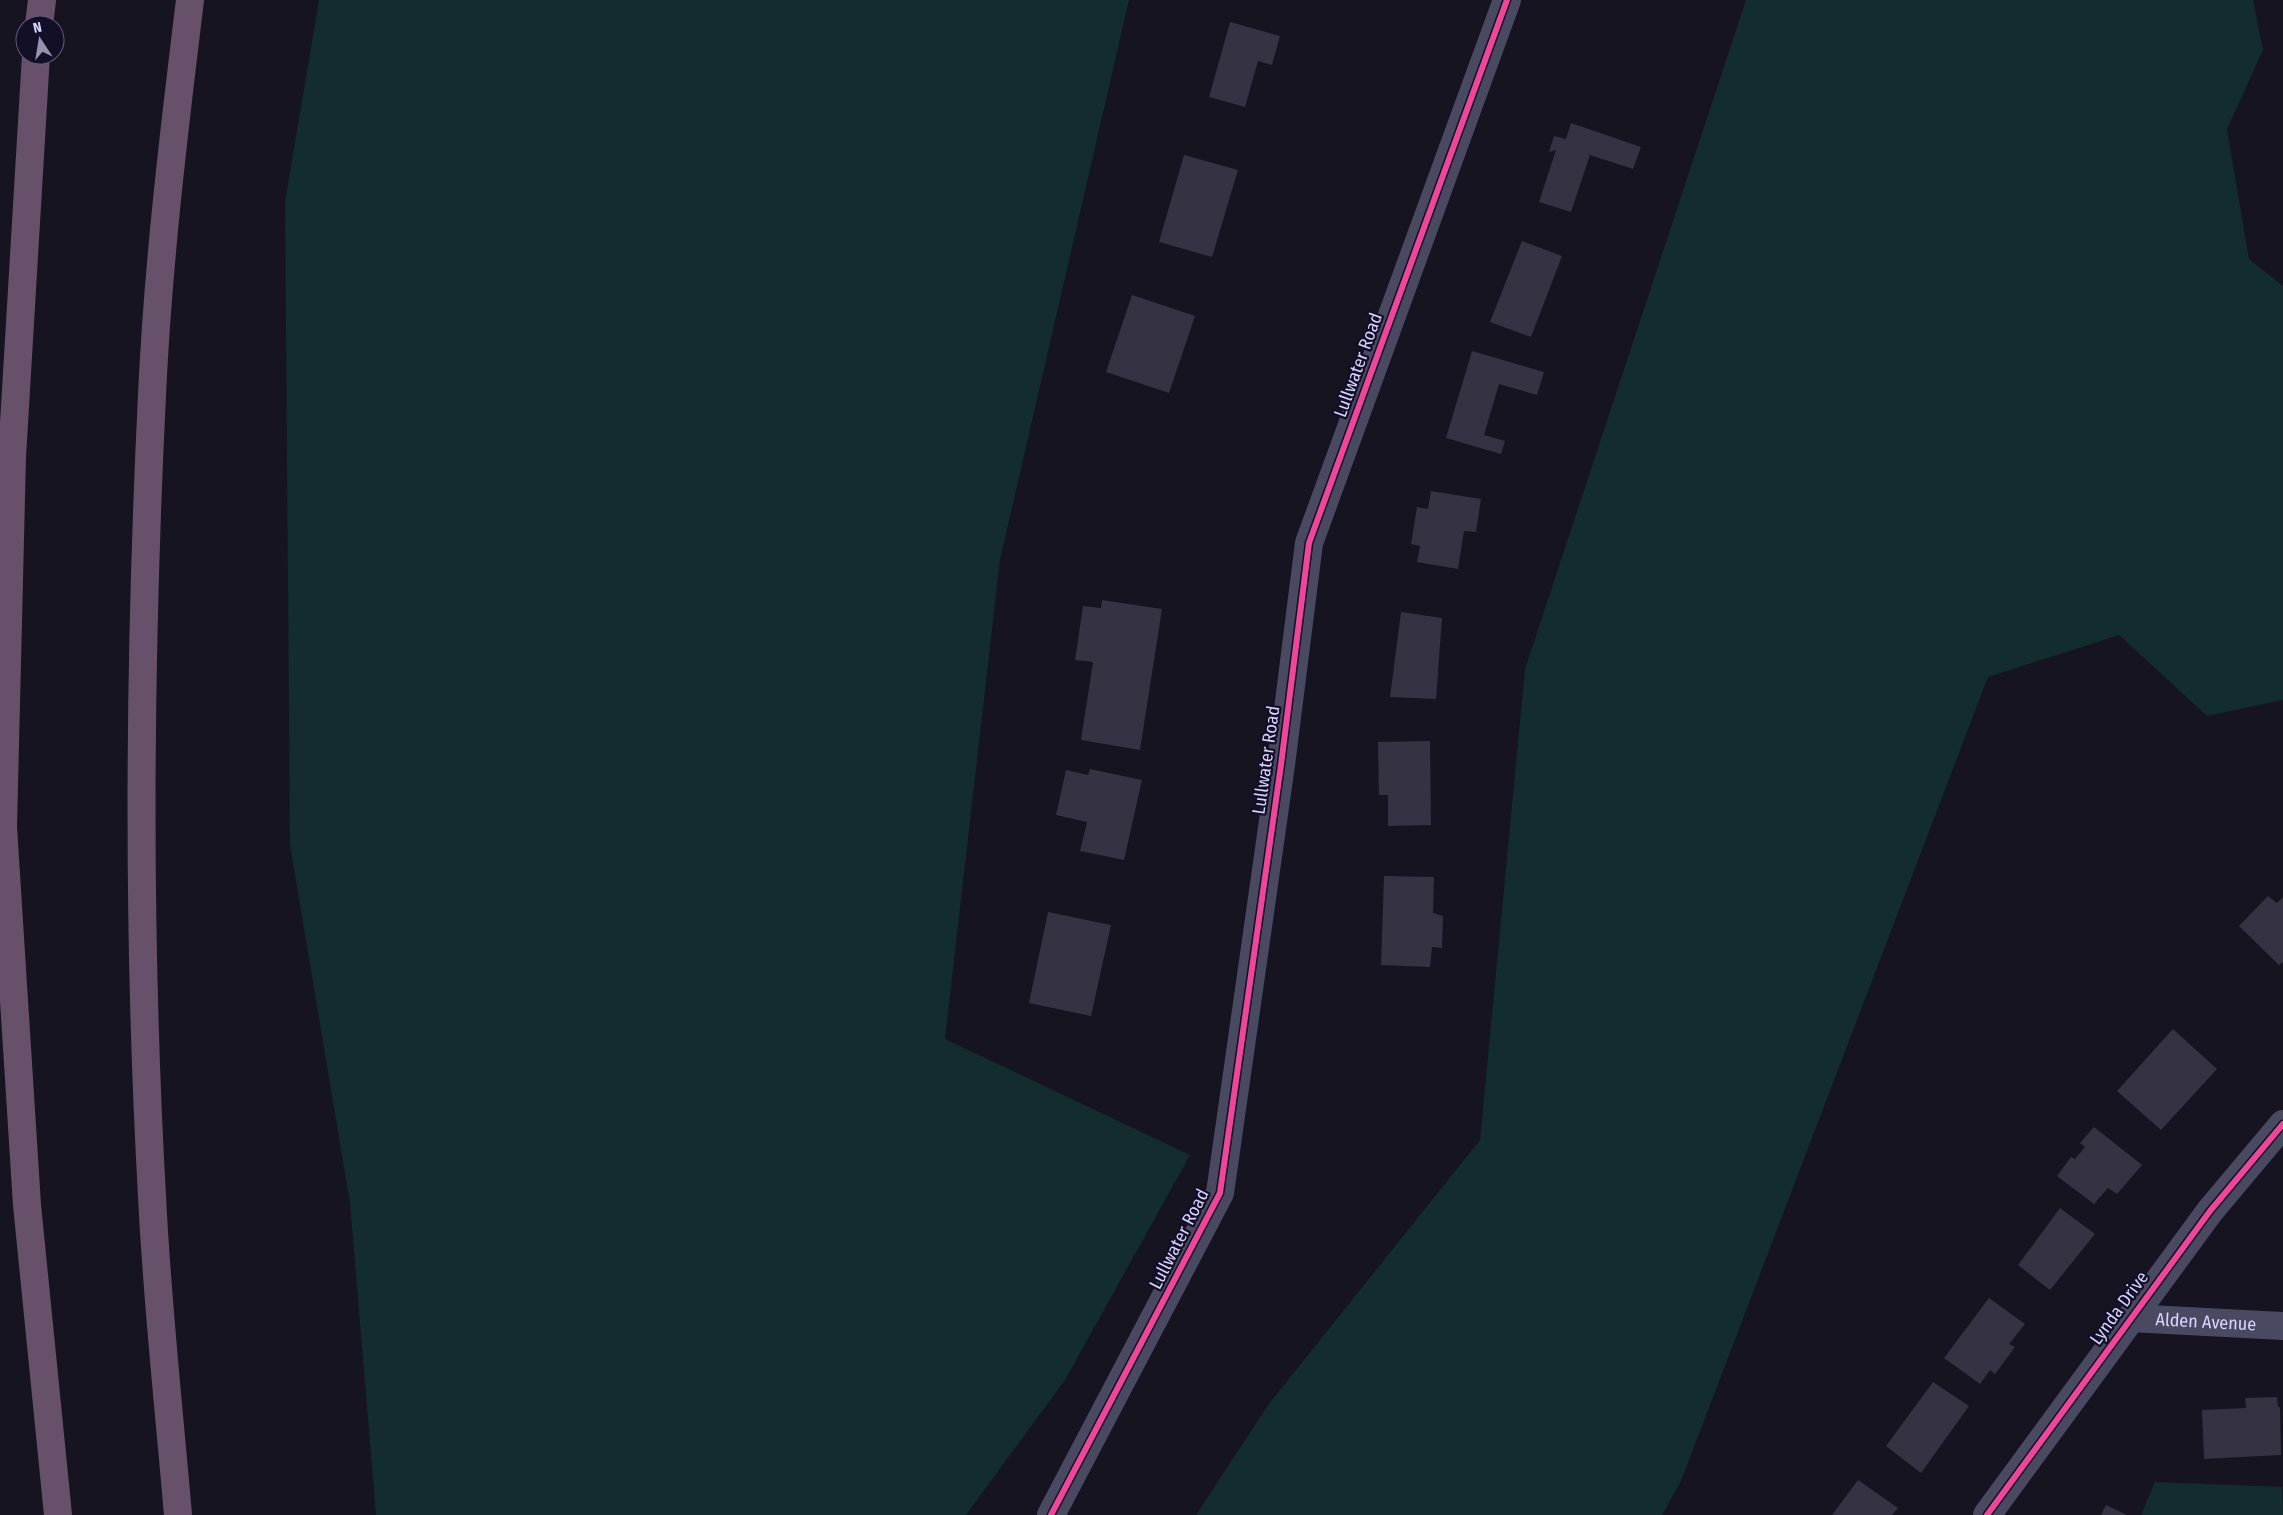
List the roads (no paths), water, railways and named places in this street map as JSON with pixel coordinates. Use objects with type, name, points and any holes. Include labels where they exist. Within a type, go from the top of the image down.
[{"type":"highway","points":[[40,15],[42,0]]},
{"type":"highway","points":[[178,1515],[152,1197],[143,940],[141,696],[152,392],[170,172],[190,0]]},
{"type":"highway","points":[[35,65],[12,457],[3,827],[27,1205],[58,1515]]},
{"type":"street","name":"Lullwater Road","points":[[1051,1515],[1220,1193],[1281,765],[1309,543],[1507,0]]},
{"type":"street","name":"Lynda Drive","points":[[1987,1515],[2210,1211],[2283,1124]]},
{"type":"street","name":"Alden Avenue","points":[[2130,1318],[2283,1326]]}]
